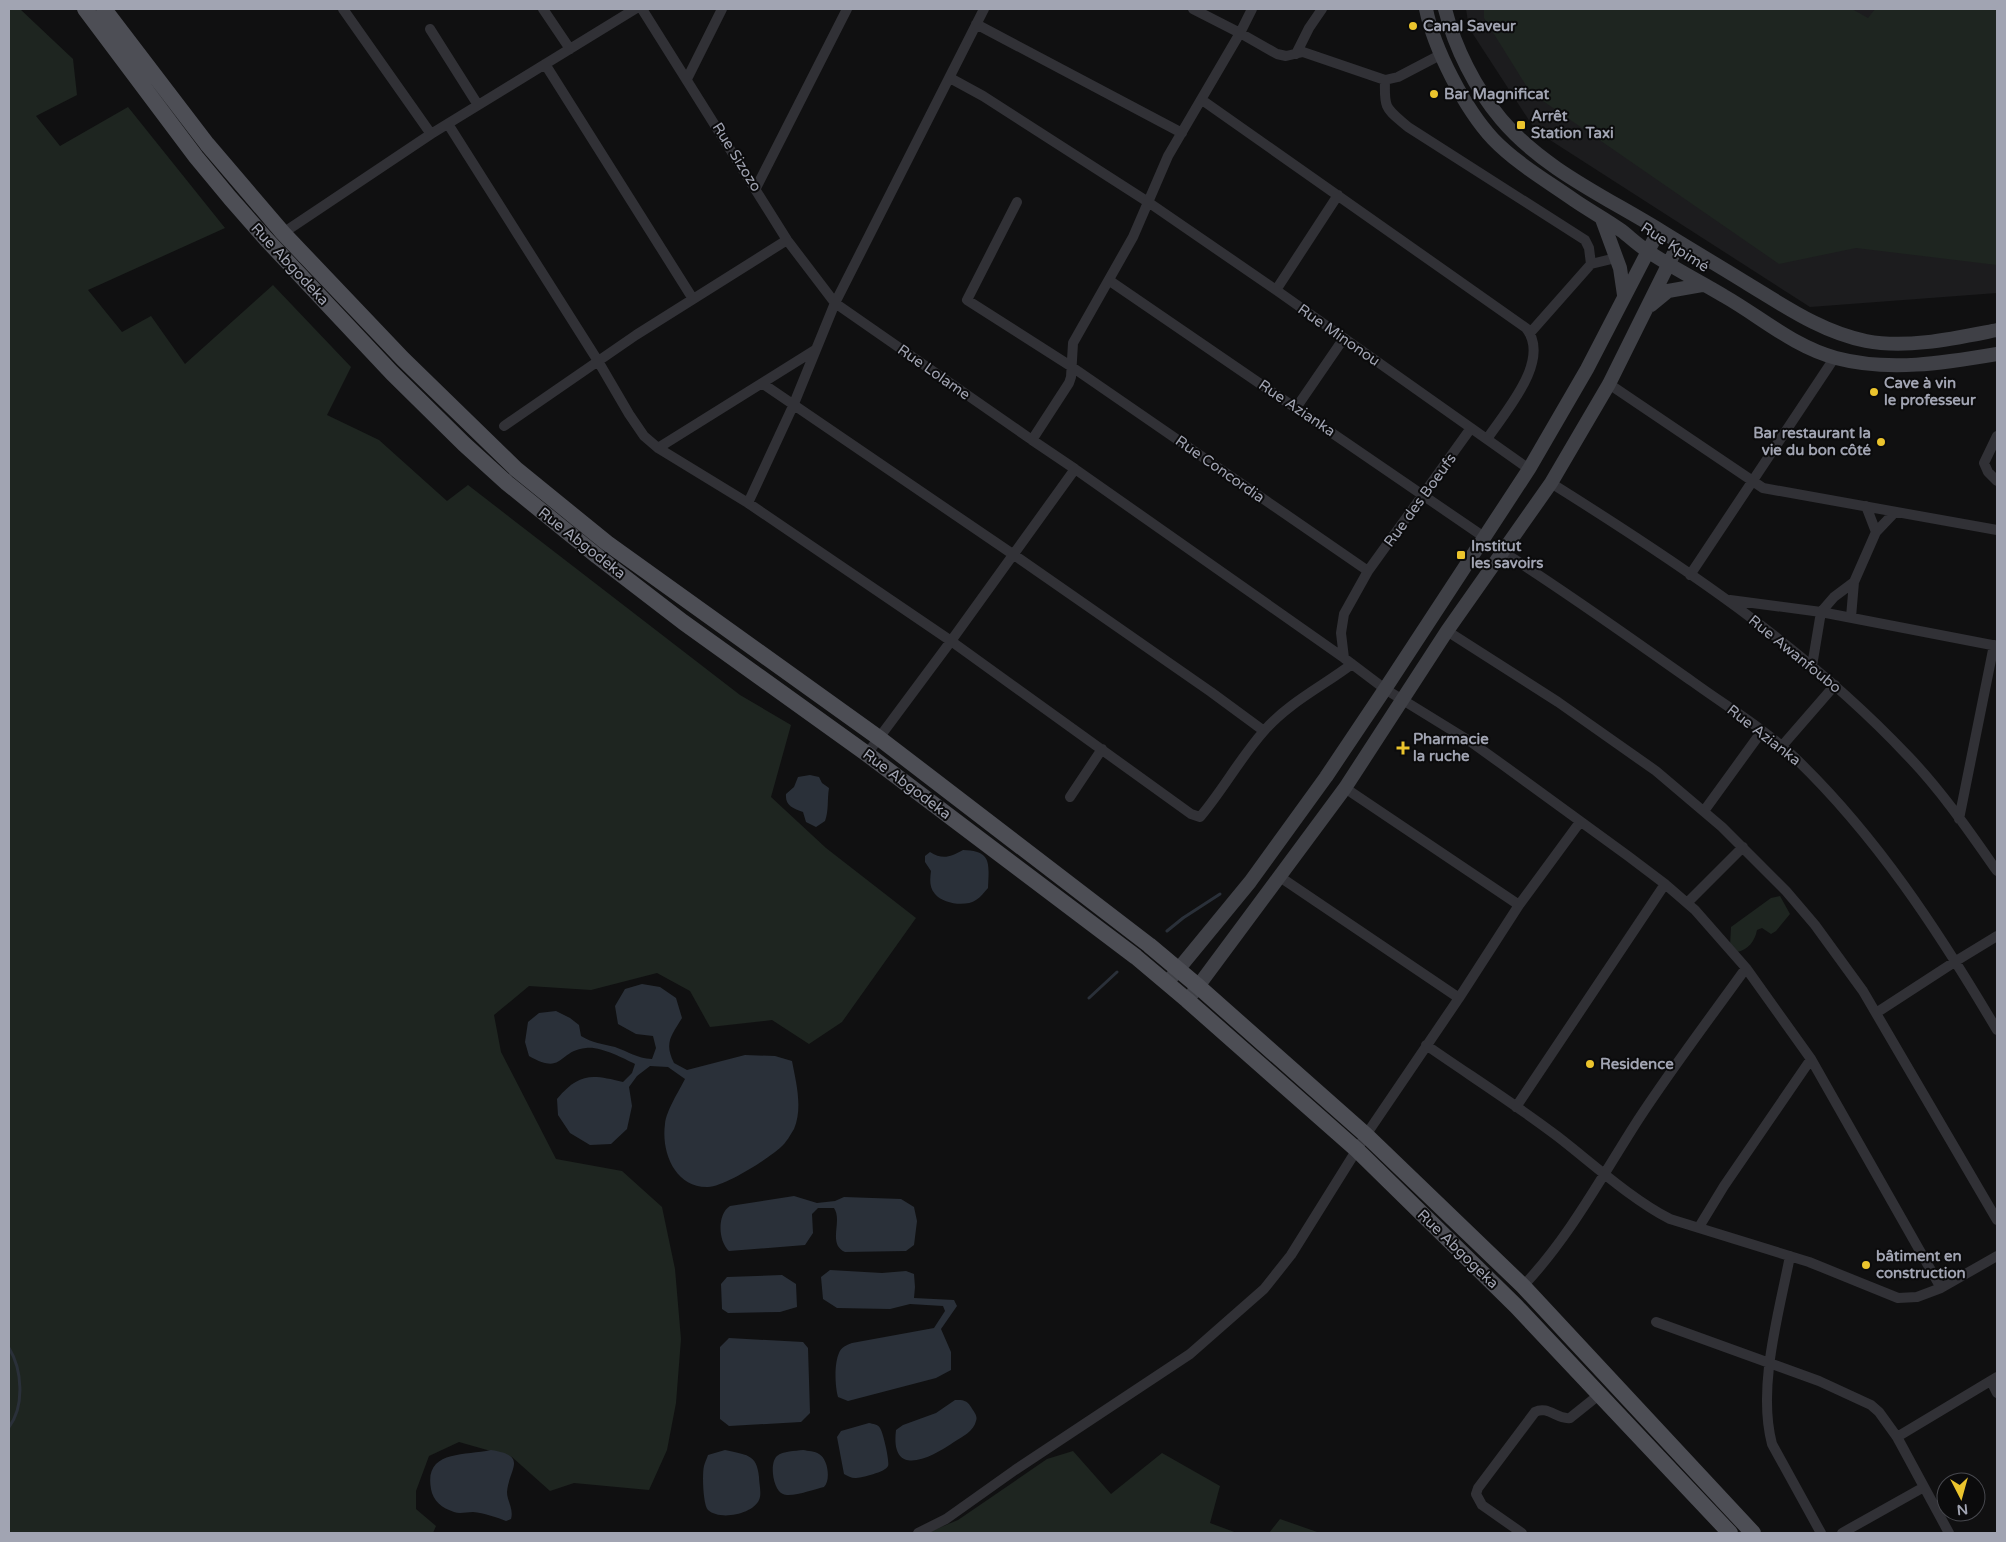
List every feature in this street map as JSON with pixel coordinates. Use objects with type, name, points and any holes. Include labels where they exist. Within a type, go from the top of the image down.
[{"type":"main road","name":"Rue Abgodeka","points":[[85,9],[196,158],[266,239],[386,366],[464,444],[507,483],[596,556],[683,622],[867,754],[1167,983]]},
{"type":"main road","name":"Rue Abgodeka","points":[[104,9],[207,144],[283,233],[403,359],[516,468],[562,508],[687,601],[879,738],[1149,946],[1199,987]]},
{"type":"main road","name":"Rue Kpimé","points":[[1445,9],[1458,46],[1474,80],[1502,120],[1543,157],[1573,179],[1800,316],[1849,337],[1897,344],[1997,330]]},
{"type":"main road","name":"Rue Kpimé","points":[[1427,12],[1442,54],[1455,82],[1474,115],[1493,139],[1521,163],[1621,231],[1647,252],[1725,296],[1796,341],[1834,358],[1867,364],[1902,366],[1997,354]]},
{"type":"main road","points":[[1602,219],[1620,268],[1624,295]]},
{"type":"main road","points":[[1167,983],[1250,882],[1326,777],[1385,689],[1528,469],[1587,369],[1659,230]]},
{"type":"main road","points":[[1188,1000],[1345,788],[1448,631],[1551,483],[1609,384],[1679,243]]},
{"type":"main road","points":[[1647,308],[1668,291],[1702,284]]},
{"type":"main road","name":"Rue Abgogeka","points":[[1167,983],[1357,1150],[1516,1306],[1730,1533]]},
{"type":"main road","name":"Rue Abgogeka","points":[[1199,987],[1366,1135],[1523,1286],[1752,1533]]},
{"type":"street","points":[[342,9],[431,134]]},
{"type":"street","points":[[543,9],[570,49]]},
{"type":"street","points":[[283,233],[431,134],[635,9]]},
{"type":"street","name":"Rue Sizozo","points":[[642,9],[787,240],[835,303]]},
{"type":"street","points":[[687,79],[722,9]]},
{"type":"street","points":[[756,188],[847,9]]},
{"type":"street","points":[[748,504],[793,406],[835,303],[984,9]]},
{"type":"street","points":[[1193,9],[1277,54],[1286,56],[1300,53],[1385,80],[1398,77],[1442,54]]},
{"type":"street","points":[[1032,440],[1066,389],[1071,376],[1073,343],[1110,281],[1133,237],[1168,156],[1202,100],[1252,9]]},
{"type":"street","points":[[1300,53],[1309,28],[1322,9]]},
{"type":"street","points":[[976,24],[1182,133]]},
{"type":"street","points":[[430,29],[478,105]]},
{"type":"street","points":[[545,64],[693,299]]},
{"type":"street","name":"Rue Minonou","points":[[950,78],[983,96],[1148,202],[1276,290],[1528,469]]},
{"type":"street","points":[[1385,80],[1384,101],[1387,108],[1396,117],[1408,127],[1585,240],[1589,248],[1590,264]]},
{"type":"street","points":[[1202,100],[1526,328],[1530,333],[1534,351],[1533,366],[1525,382],[1487,439]]},
{"type":"street","points":[[448,124],[644,436],[658,448],[748,504],[951,641],[1191,814],[1200,817],[1264,731],[1294,704],[1348,661]]},
{"type":"street","points":[[1276,290],[1338,195]]},
{"type":"street","name":"Rue Concordia","points":[[1017,202],[967,300],[1072,367],[1368,571]]},
{"type":"street","points":[[504,426],[598,361],[787,240]]},
{"type":"street","points":[[1530,333],[1590,264],[1616,258]]},
{"type":"street","name":"Rue Azianka","points":[[1110,281],[1484,537]]},
{"type":"street","name":"Rue Lolame","points":[[835,303],[1075,469],[1385,689],[1471,742],[1688,902],[1746,968],[1811,1059],[1941,1288]]},
{"type":"street","points":[[1296,408],[1344,338]]},
{"type":"street","points":[[658,448],[815,350]]},
{"type":"street","points":[[1690,575],[1753,483],[1834,358]]},
{"type":"street","points":[[762,384],[1014,554],[1264,731]]},
{"type":"street","points":[[1609,384],[1753,483],[1773,491],[1997,530]]},
{"type":"street","name":"Rue des Boeufs","points":[[1348,661],[1341,642],[1341,624],[1344,614],[1368,571],[1472,428]]},
{"type":"street","points":[[1997,436],[1984,463],[1988,472],[1997,481]]},
{"type":"street","points":[[867,754],[1075,469]]},
{"type":"street","name":"Rue Awanfoubo","points":[[1551,483],[1623,528],[1728,600],[1835,685],[1866,712],[1909,756],[1997,871]]},
{"type":"street","points":[[1866,506],[1876,532]]},
{"type":"street","points":[[1851,617],[1854,582],[1876,532],[1895,512]]},
{"type":"street","name":"Rue Azianka","points":[[1503,552],[1624,633],[1762,731],[1807,769],[1884,857],[1956,960],[1997,1030]]},
{"type":"street","points":[[1812,666],[1821,612],[1834,596],[1854,582]]},
{"type":"street","points":[[1728,600],[1851,617],[1995,645],[1959,819]]},
{"type":"street","points":[[1448,631],[1613,740],[1656,771],[1743,846],[1815,925],[1863,991],[1997,1220]]},
{"type":"street","points":[[1782,746],[1835,685]]},
{"type":"street","points":[[1704,811],[1762,731]]},
{"type":"street","points":[[1070,797],[1102,749]]},
{"type":"street","points":[[1345,788],[1519,905]]},
{"type":"street","points":[[918,1533],[946,1519],[1015,1470],[1190,1354],[1264,1289],[1276,1276],[1366,1135],[1459,998],[1519,905],[1580,822]]},
{"type":"street","points":[[1688,902],[1743,846]]},
{"type":"street","points":[[1280,877],[1459,998]]},
{"type":"street","points":[[1516,1107],[1665,884]]},
{"type":"street","points":[[1876,1013],[1956,960],[1997,936]]},
{"type":"street","points":[[1523,1286],[1570,1227],[1645,1109],[1746,968]]},
{"type":"street","points":[[1426,1045],[1555,1135],[1658,1213],[1670,1219],[1815,1264],[1898,1298],[1916,1297],[1941,1288],[1997,1256]]},
{"type":"street","points":[[1699,1227],[1811,1059]]},
{"type":"street","points":[[1790,1256],[1770,1363],[1767,1408],[1768,1428],[1772,1444],[1821,1533]]},
{"type":"street","points":[[1656,1322],[1824,1383],[1871,1405],[1880,1412],[1897,1437],[1949,1533]]},
{"type":"street","points":[[1897,1437],[1994,1379],[1997,1393]]},
{"type":"street","points":[[1522,1533],[1482,1505],[1476,1494],[1478,1488],[1535,1412],[1540,1409],[1547,1410],[1565,1418],[1570,1418],[1600,1394]]},
{"type":"street","points":[[1842,1533],[1924,1487]]},
{"type":"shaded area","points":[[9,9],[20,9],[73,59],[77,95],[36,116],[60,146],[128,107],[225,228],[88,290],[122,332],[151,316],[185,364],[273,285],[351,367],[327,415],[379,440],[447,501],[468,485],[740,695],[791,725],[771,797],[826,848],[916,918],[842,1022],[809,1044],[772,1020],[710,1027],[690,991],[657,973],[591,990],[529,986],[494,1015],[501,1052],[556,1159],[622,1171],[662,1207],[675,1269],[681,1339],[676,1403],[667,1450],[649,1490],[574,1483],[550,1491],[512,1457],[459,1442],[429,1456],[416,1491],[416,1509],[436,1526],[433,1533],[9,1533]]},
{"type":"shaded area","points":[[1466,9],[1997,9],[1997,293],[1810,307],[1536,131],[1469,28]]},
{"type":"shaded area","points":[[1484,9],[1852,9],[1868,18],[1875,9],[1997,9],[1997,265],[1856,248],[1779,264],[1530,92],[1484,18]]},
{"type":"shaded area","points":[[810,775],[819,777],[822,783],[829,788],[825,821],[816,827],[806,822],[803,812],[790,806],[786,798],[786,794],[794,787],[798,777]]},
{"type":"shaded area","points":[[963,850],[979,853],[984,856],[987,860],[989,872],[988,888],[976,900],[961,904],[943,900],[935,894],[930,883],[931,871],[925,862],[925,856],[930,852],[946,857]]},
{"type":"shaded area","points":[[1780,896],[1790,914],[1776,931],[1771,934],[1762,928],[1757,930],[1755,938],[1741,951],[1737,952],[1730,946],[1731,927],[1771,898]]},
{"type":"shaded area","points":[[642,984],[660,987],[676,998],[682,1018],[672,1035],[669,1050],[674,1063],[687,1070],[745,1055],[775,1056],[792,1061],[798,1104],[797,1121],[794,1129],[785,1143],[775,1152],[757,1165],[725,1182],[708,1187],[697,1186],[687,1182],[679,1175],[668,1157],[664,1135],[666,1119],[670,1107],[685,1079],[668,1067],[650,1066],[637,1076],[629,1087],[632,1106],[627,1129],[611,1144],[590,1145],[570,1133],[558,1115],[557,1099],[572,1084],[586,1078],[594,1077],[623,1082],[632,1073],[635,1064],[611,1053],[592,1048],[577,1050],[560,1061],[549,1064],[529,1056],[525,1042],[528,1022],[539,1013],[556,1011],[579,1025],[581,1036],[585,1038],[637,1056],[652,1059],[656,1048],[653,1036],[636,1034],[618,1024],[615,1006],[625,989]]},
{"type":"shaded area","points":[[794,1196],[817,1203],[835,1201],[844,1197],[901,1199],[914,1207],[917,1221],[914,1245],[906,1251],[845,1252],[837,1244],[837,1219],[834,1208],[818,1208],[812,1214],[813,1233],[805,1245],[729,1251],[725,1247],[720,1228],[723,1215],[730,1206]]},
{"type":"shaded area","points":[[830,1270],[882,1273],[906,1271],[914,1274],[914,1298],[954,1300],[957,1306],[941,1329],[951,1352],[951,1370],[936,1378],[848,1401],[838,1397],[836,1381],[837,1358],[840,1351],[846,1345],[934,1328],[945,1311],[943,1306],[910,1304],[890,1309],[837,1308],[823,1299],[821,1277]]},
{"type":"shaded area","points":[[782,1275],[796,1284],[797,1307],[780,1312],[728,1313],[722,1309],[721,1284],[727,1277]]},
{"type":"shaded area","points":[[729,1338],[803,1342],[808,1348],[810,1413],[801,1422],[729,1426],[720,1419],[720,1347]]},
{"type":"shaded area","points":[[955,1400],[966,1402],[975,1414],[975,1425],[970,1431],[945,1448],[924,1458],[906,1460],[899,1455],[896,1445],[896,1430],[903,1425],[936,1413]]},
{"type":"shaded area","points":[[869,1423],[875,1424],[880,1428],[887,1453],[888,1466],[873,1474],[854,1478],[844,1474],[837,1437],[841,1431]]},
{"type":"shaded area","points":[[491,1450],[510,1456],[513,1460],[513,1470],[507,1492],[512,1512],[511,1519],[506,1521],[490,1515],[473,1512],[456,1513],[439,1504],[431,1489],[430,1476],[433,1467],[448,1457]]},
{"type":"shaded area","points":[[725,1450],[749,1456],[756,1463],[760,1498],[756,1505],[743,1512],[720,1515],[713,1513],[706,1507],[703,1470],[708,1455]]},
{"type":"shaded area","points":[[803,1450],[816,1452],[825,1460],[828,1475],[826,1484],[824,1487],[803,1493],[783,1494],[777,1487],[773,1476],[775,1459],[782,1453]]},
{"type":"shaded area","points":[[1073,1451],[1111,1494],[1162,1453],[1220,1486],[1210,1523],[1237,1533],[927,1533],[958,1520],[1047,1459]]},
{"type":"shaded area","points":[[1280,1519],[1320,1533],[1269,1533]]},
{"type":"waterway","points":[[1167,931],[1183,918],[1220,894]]},
{"type":"waterway","points":[[1089,998],[1117,972]]},
{"type":"waterway","points":[[9,1348],[17,1366],[20,1388],[18,1409],[9,1427]]},
{"type":"place","name":"Canal Saveur","points":[[1413,26]]},
{"type":"place","name":"Bar Magnificat","points":[[1434,94]]},
{"type":"place","name":"Arrêt Station Taxi","points":[[1521,125]]},
{"type":"place","name":"Cave à vin le professeur","points":[[1874,392]]},
{"type":"place","name":"Bar restaurant la vie du bon côté","points":[[1881,442]]},
{"type":"place","name":"Institut les savoirs","points":[[1461,555]]},
{"type":"place","name":"Pharmacie la ruche","points":[[1403,748]]},
{"type":"place","name":"Residence","points":[[1590,1064]]},
{"type":"place","name":"bâtiment en construction","points":[[1866,1265]]}]
